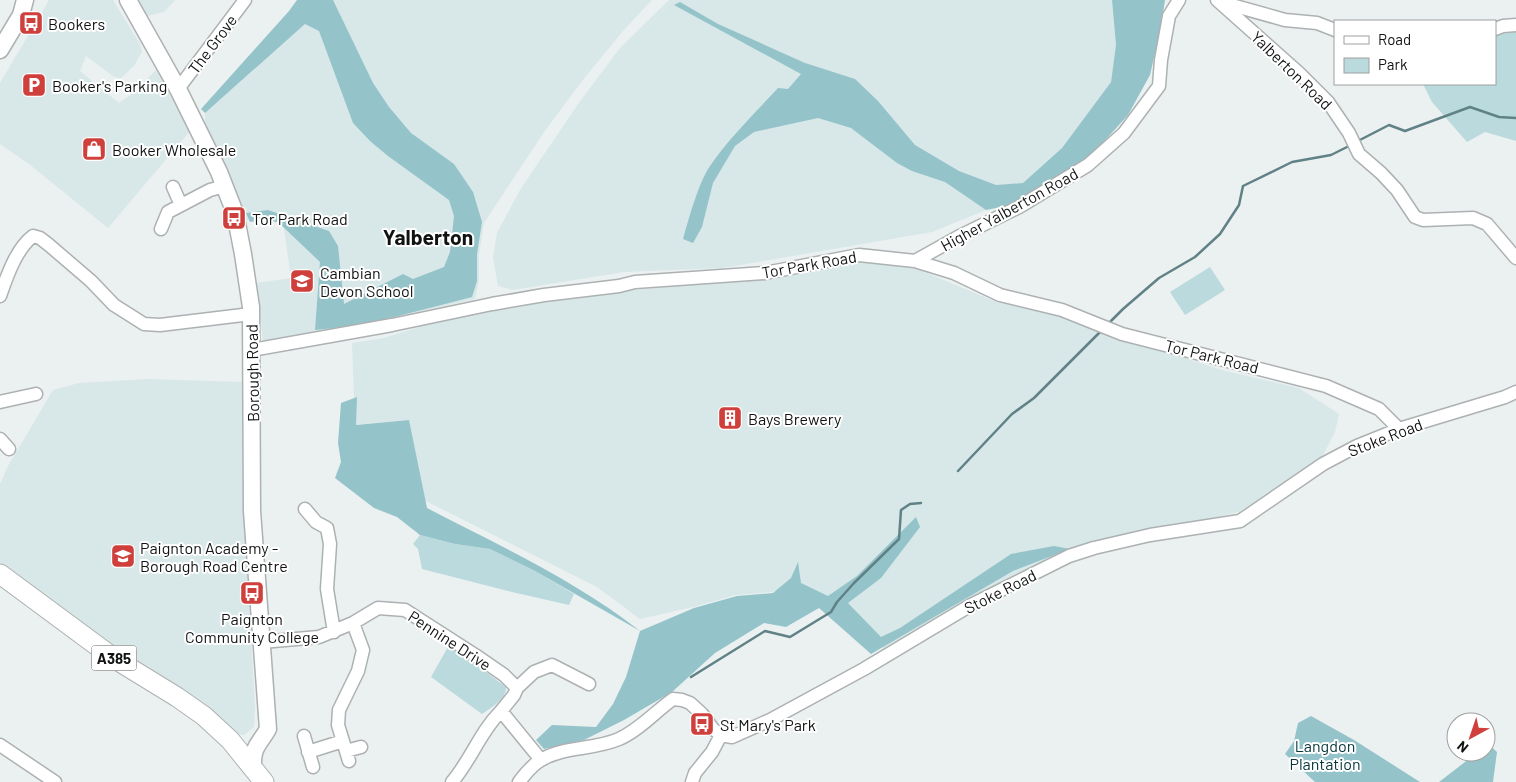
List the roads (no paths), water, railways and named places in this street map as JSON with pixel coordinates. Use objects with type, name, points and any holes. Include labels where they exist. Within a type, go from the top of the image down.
[{"type":"highway","name":"A385","points":[[0,574],[115,659],[177,696],[204,716],[230,740],[259,775]]},
{"type":"main road","points":[[0,50],[23,8],[38,0]]},
{"type":"main road","name":"Borough Road","points":[[128,0],[196,124],[235,213],[243,254],[251,314],[252,512],[268,729],[253,756],[259,775]]},
{"type":"main road","points":[[230,740],[245,746],[257,746]]},
{"type":"street","name":"The Grove","points":[[178,89],[245,0]]},
{"type":"street","name":"Higher Yalberton Road","points":[[915,261],[1019,207],[1088,165],[1124,133],[1159,86],[1161,60],[1169,16],[1179,0]]},
{"type":"street","points":[[1218,1],[1285,20],[1318,23],[1334,30]]},
{"type":"street","name":"Yalberton Road","points":[[1218,1],[1299,72],[1328,102],[1349,133],[1359,154],[1382,173],[1415,217],[1423,220],[1473,218],[1487,224],[1516,258]]},
{"type":"street","points":[[1496,29],[1516,25]]},
{"type":"street","points":[[161,229],[168,212],[210,190],[224,186]]},
{"type":"street","points":[[173,187],[181,205]]},
{"type":"street","points":[[0,296],[12,264],[24,245],[34,236],[50,245],[91,281],[114,305],[144,324],[160,325],[251,314]]},
{"type":"street","name":"Tor Park Road","points":[[252,350],[544,295],[619,286],[635,282],[765,273],[859,255],[915,261],[954,273],[1000,295],[1062,310],[1113,331],[1326,386],[1379,409],[1399,429]]},
{"type":"street","name":"Stoke Road","points":[[721,735],[732,737],[770,720],[864,669],[971,605],[1069,556],[1094,548],[1150,536],[1240,521],[1323,464],[1357,446],[1399,429],[1516,392]]},
{"type":"street","points":[[0,402],[36,394]]},
{"type":"street","points":[[0,439],[9,449]]},
{"type":"street","points":[[305,509],[316,522],[327,528],[330,544],[326,589],[334,632]]},
{"type":"street","name":"Pennine Drive","points":[[262,642],[319,637],[353,623],[378,608],[406,610],[504,675],[517,688]]},
{"type":"street","points":[[346,751],[338,725],[339,710],[358,671],[363,650],[353,623]]},
{"type":"street","points":[[452,782],[461,771],[482,733],[501,712],[517,688],[534,672],[552,665],[589,684]]},
{"type":"street","points":[[519,782],[530,768],[541,760],[558,753],[597,746],[620,738],[673,700],[682,700],[690,703],[702,714],[713,729],[721,735],[712,752],[695,773],[692,782]]},
{"type":"street","points":[[501,712],[541,760]]},
{"type":"street","points":[[304,736],[313,767]]},
{"type":"street","points":[[0,745],[54,782]]},
{"type":"street","points":[[308,752],[346,751],[361,746]]},
{"type":"waterway","points":[[1356,142],[1389,125],[1405,131],[1470,107],[1499,117],[1516,118]]},
{"type":"waterway","points":[[1109,323],[1159,278],[1195,257],[1220,234],[1239,205],[1243,186],[1292,162],[1331,155],[1349,146]]},
{"type":"waterway","points":[[958,471],[1012,414],[1034,398],[1101,331]]},
{"type":"waterway","points":[[691,677],[765,631],[790,637],[831,612],[837,602],[854,583],[899,539],[901,510],[910,504],[921,503]]},
{"type":"place","name":"Bookers","points":[[31,23]]},
{"type":"place","name":"Booker's Parking","points":[[34,85]]},
{"type":"place","name":"Booker Wholesale","points":[[94,149]]},
{"type":"place","name":"Tor Park Road","points":[[234,218]]},
{"type":"place","name":"Cambian Devon School","points":[[302,281]]},
{"type":"place","name":"Bays Brewery","points":[[730,418]]},
{"type":"place","name":"Paignton Academy - Borough Road Centre","points":[[123,556]]},
{"type":"place","name":"Paignton Community College","points":[[252,593]]},
{"type":"place","name":"St Mary's Park","points":[[702,724]]},
{"type":"district","name":"Yalberton","points":[[428,236]]},
{"type":"park label","name":"Langdon Plantation","points":[[1325,754]]}]
